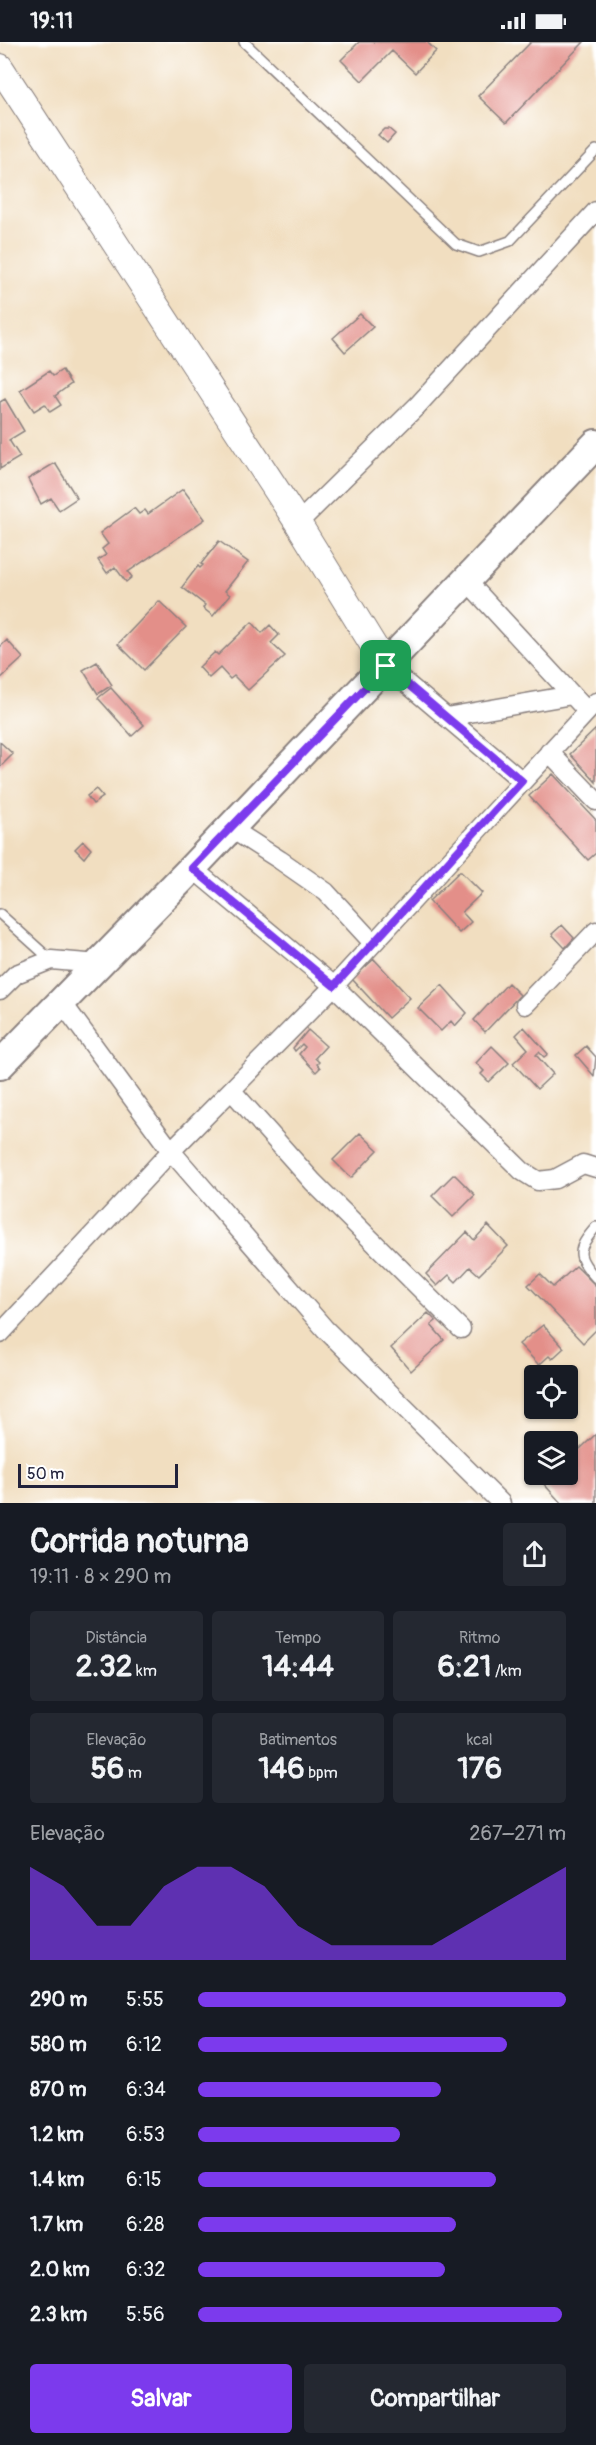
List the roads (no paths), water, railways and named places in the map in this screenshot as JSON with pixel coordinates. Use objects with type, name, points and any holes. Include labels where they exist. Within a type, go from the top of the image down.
[{"type":"main road","points":[[0,1065],[386,666],[596,444]]},
{"type":"street","points":[[0,67],[298,524],[386,666],[522,781]]},
{"type":"street","points":[[298,524],[417,406],[596,210]]},
{"type":"street","points":[[0,1334],[171,1151],[334,986],[592,706],[572,695],[466,580]]},
{"type":"street","points":[[446,717],[572,695]]},
{"type":"street","points":[[549,752],[596,801]]},
{"type":"street","points":[[230,828],[326,892],[373,943]]},
{"type":"street","points":[[192,868],[334,986],[522,1171],[538,1181],[555,1179],[583,1164],[596,1168]]},
{"type":"street","points":[[525,1005],[596,931]]},
{"type":"street","points":[[0,990],[16,974],[51,960],[99,964]]},
{"type":"street","points":[[61,1001],[171,1151],[325,1329],[501,1503]]},
{"type":"street","points":[[232,1091],[313,1182],[461,1329]]},
{"type":"lane","points":[[244,42],[456,244],[478,252],[510,241],[596,150]]},
{"type":"lane","points":[[0,914],[51,960]]},
{"type":"lane","points":[[596,1227],[581,1249],[581,1261],[596,1278]]}]
